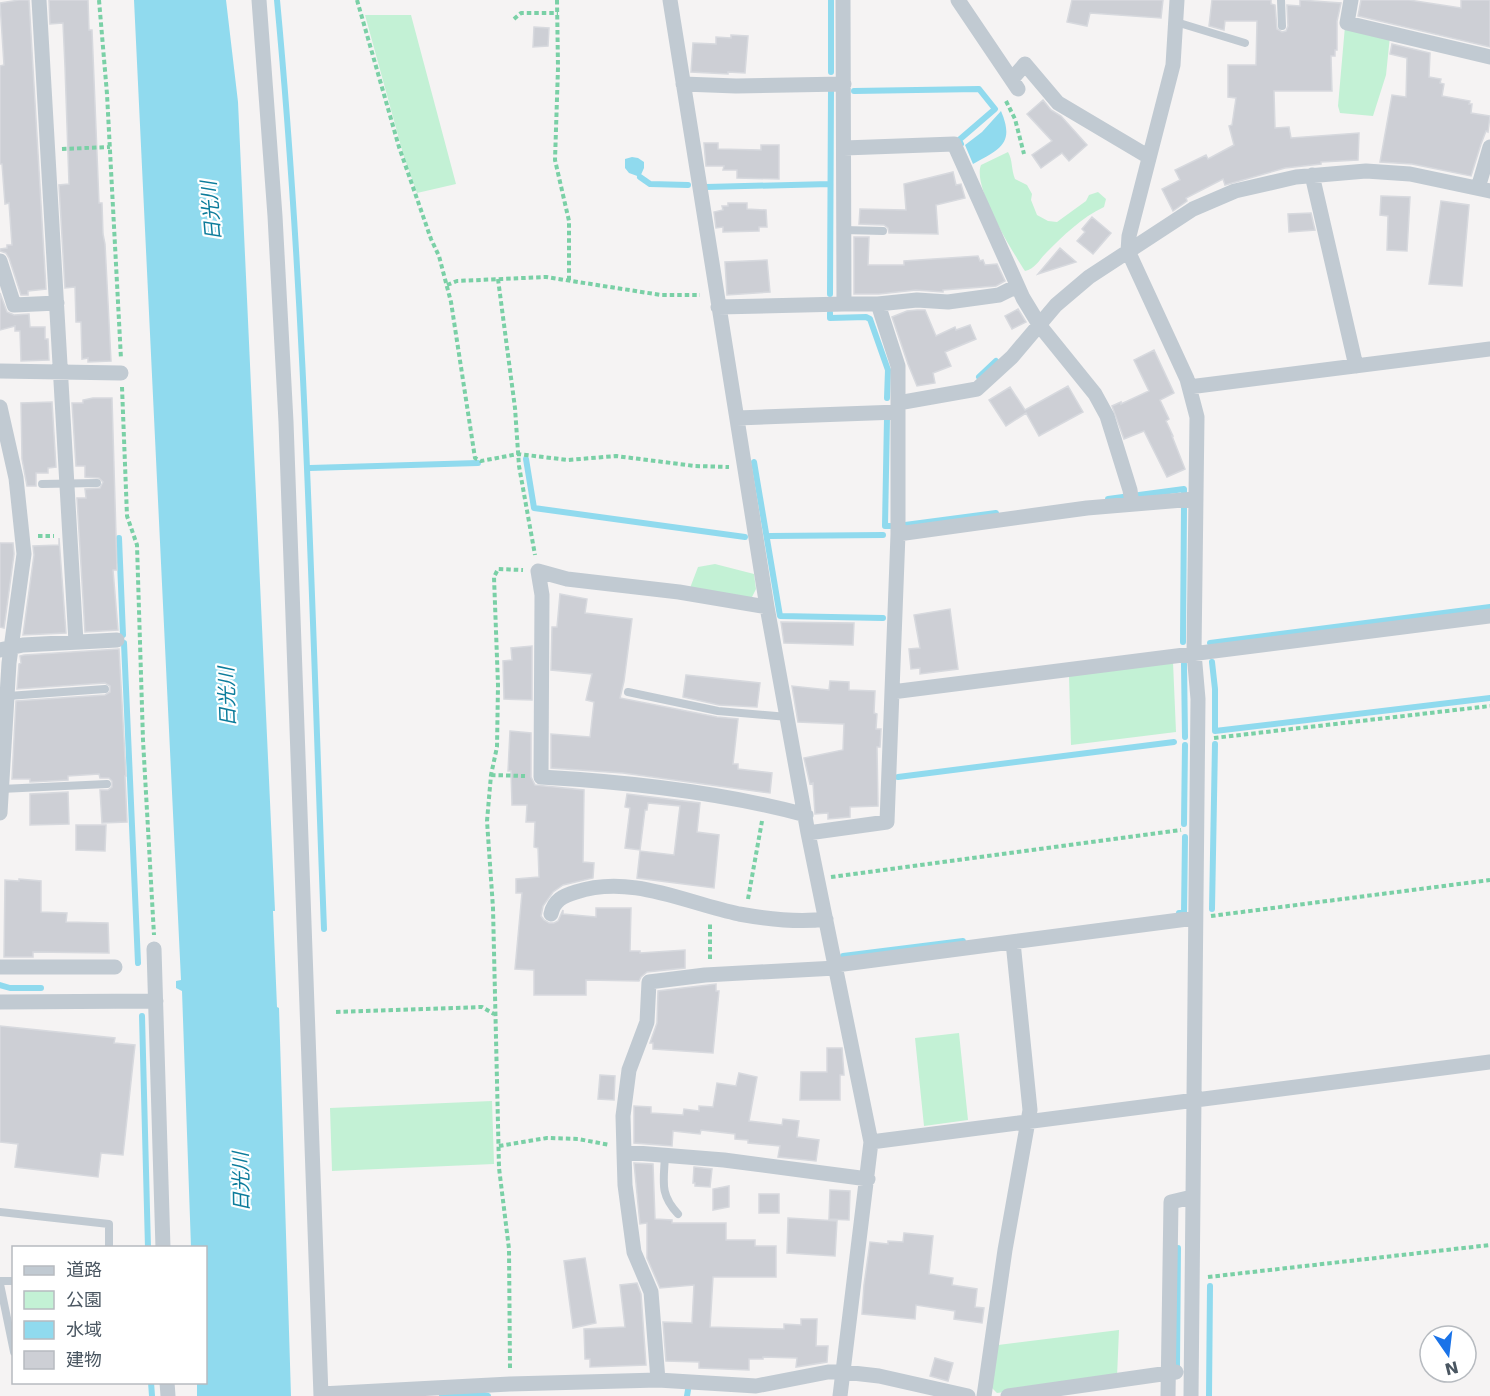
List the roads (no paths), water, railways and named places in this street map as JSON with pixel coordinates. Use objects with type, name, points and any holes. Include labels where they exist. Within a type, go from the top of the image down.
[{"type":"street","points":[[39,0],[76,642]]},
{"type":"street","points":[[259,0],[275,216],[286,422],[321,1395],[510,1384],[658,1380],[756,1386],[828,1372],[844,1372],[879,1376],[968,1396]]},
{"type":"street","points":[[670,0],[767,607],[808,833],[871,1142],[840,1396]]},
{"type":"street","points":[[843,0],[844,304]]},
{"type":"street","points":[[958,0],[1015,84],[1025,64],[1059,103],[1149,157]]},
{"type":"street","points":[[1178,0],[1173,66],[1129,237],[1128,251],[1190,387],[1197,417],[1198,435],[1195,499],[1194,653],[1198,699],[1191,1396]]},
{"type":"street","points":[[1351,0],[1347,23],[1490,57]]},
{"type":"street","points":[[683,84],[736,86],[844,84]]},
{"type":"street","points":[[844,148],[954,144],[1017,286],[1040,326],[1095,394],[1107,416],[1130,490],[1132,504]]},
{"type":"street","points":[[737,418],[898,408],[977,389],[1012,357],[1056,305],[1089,277],[1193,209],[1235,190],[1312,175],[1366,171],[1410,174],[1484,190],[1490,147]]},
{"type":"street","points":[[1312,175],[1356,366]]},
{"type":"street","points":[[0,261],[14,305],[57,303]]},
{"type":"street","points":[[717,301],[844,304],[878,304],[917,300],[948,302],[999,295],[1017,286]]},
{"type":"street","points":[[808,833],[887,822],[898,534],[898,366],[878,304]]},
{"type":"street","points":[[1190,387],[1490,349]]},
{"type":"street","points":[[0,370],[121,373]]},
{"type":"street","points":[[0,407],[15,478],[24,554],[6,649],[8,696],[0,813]]},
{"type":"street","points":[[898,534],[1088,508],[1195,499]]},
{"type":"street","points":[[767,607],[679,592],[567,579],[538,571],[542,595],[541,777],[609,781],[765,804],[806,815]]},
{"type":"street","points":[[892,692],[1490,616]]},
{"type":"street","points":[[6,649],[117,640]]},
{"type":"street","points":[[551,914],[552,906],[561,897],[584,890],[607,887],[648,890],[745,915],[807,921],[826,919]]},
{"type":"street","points":[[658,1380],[651,1292],[634,1252],[624,1185],[623,1116],[629,1070],[647,1022],[650,982],[710,975],[836,967],[1196,918]]},
{"type":"street","points":[[984,1396],[1005,1250],[1030,1110],[1013,942]]},
{"type":"street","points":[[154,949],[163,1246]]},
{"type":"street","points":[[0,967],[115,967]]},
{"type":"street","points":[[0,1002],[156,1001]]},
{"type":"street","points":[[871,1142],[1490,1062]]},
{"type":"street","points":[[624,1152],[724,1161],[868,1179]]},
{"type":"street","points":[[1168,1396],[1171,1202],[1192,1197]]},
{"type":"street","points":[[1008,1396],[1191,1370]]},
{"type":"lane","points":[[1281,0],[1282,26]]},
{"type":"lane","points":[[1176,22],[1245,43]]},
{"type":"lane","points":[[844,230],[883,231]]},
{"type":"lane","points":[[42,484],[97,483]]},
{"type":"lane","points":[[8,696],[105,689]]},
{"type":"lane","points":[[628,692],[718,711],[788,717]]},
{"type":"lane","points":[[2,789],[107,784]]},
{"type":"lane","points":[[665,1155],[663,1188],[668,1204],[678,1214]]},
{"type":"lane","points":[[0,1212],[109,1224],[109,1246]]},
{"type":"lane","points":[[0,1282],[12,1342]]},
{"type":"water","name":"日光川","points":[[134,0],[226,0],[238,102],[275,911],[273,911],[277,1007],[279,1008],[291,1396],[197,1396],[197,1384],[207,1384],[207,1246],[191,1246],[182,991],[176,988],[176,981],[181,980]]},
{"type":"water","points":[[1001,111],[1006,131],[1002,144],[991,154],[973,164],[965,145],[982,132]]},
{"type":"water","points":[[632,157],[644,162],[640,177],[629,173],[625,168],[625,159]]},
{"type":"waterway","points":[[277,0],[287,116],[301,348],[312,580],[324,929]]},
{"type":"waterway","points":[[831,0],[831,72]]},
{"type":"waterway","points":[[854,91],[979,89],[995,109],[959,140],[961,144]]},
{"type":"waterway","points":[[830,294],[831,91]]},
{"type":"waterway","points":[[640,177],[650,184],[688,185]]},
{"type":"waterway","points":[[706,187],[830,184]]},
{"type":"waterway","points":[[830,313],[830,318],[866,317],[870,319],[888,370],[887,398]]},
{"type":"waterway","points":[[979,377],[996,361]]},
{"type":"waterway","points":[[887,418],[885,526],[890,526]]},
{"type":"waterway","points":[[526,459],[534,508],[745,537]]},
{"type":"waterway","points":[[754,462],[780,616],[883,618]]},
{"type":"waterway","points":[[310,468],[478,463]]},
{"type":"waterway","points":[[1139,495],[1184,489],[1184,492]]},
{"type":"waterway","points":[[1108,499],[1123,497]]},
{"type":"waterway","points":[[1183,642],[1184,507]]},
{"type":"waterway","points":[[905,525],[996,513]]},
{"type":"waterway","points":[[770,536],[883,535]]},
{"type":"waterway","points":[[119,538],[123,635]]},
{"type":"waterway","points":[[1210,643],[1490,607]]},
{"type":"waterway","points":[[124,643],[138,963]]},
{"type":"waterway","points":[[1212,662],[1215,689],[1215,731],[1490,698]]},
{"type":"waterway","points":[[1184,664],[1185,737]]},
{"type":"waterway","points":[[898,777],[1174,742]]},
{"type":"waterway","points":[[1212,909],[1215,744]]},
{"type":"waterway","points":[[1184,824],[1185,745]]},
{"type":"waterway","points":[[1179,913],[1184,913],[1185,837]]},
{"type":"waterway","points":[[843,956],[963,941]]},
{"type":"waterway","points":[[0,985],[10,988],[41,988]]},
{"type":"waterway","points":[[142,1016],[148,1246]]},
{"type":"waterway","points":[[1177,1367],[1178,1248]]},
{"type":"waterway","points":[[1209,1396],[1210,1286]]},
{"type":"waterway","points":[[151,1384],[152,1396]]},
{"type":"waterway","points":[[687,1396],[688,1390]]},
{"type":"waterway","points":[[442,1396],[479,1394],[488,1396]]}]
